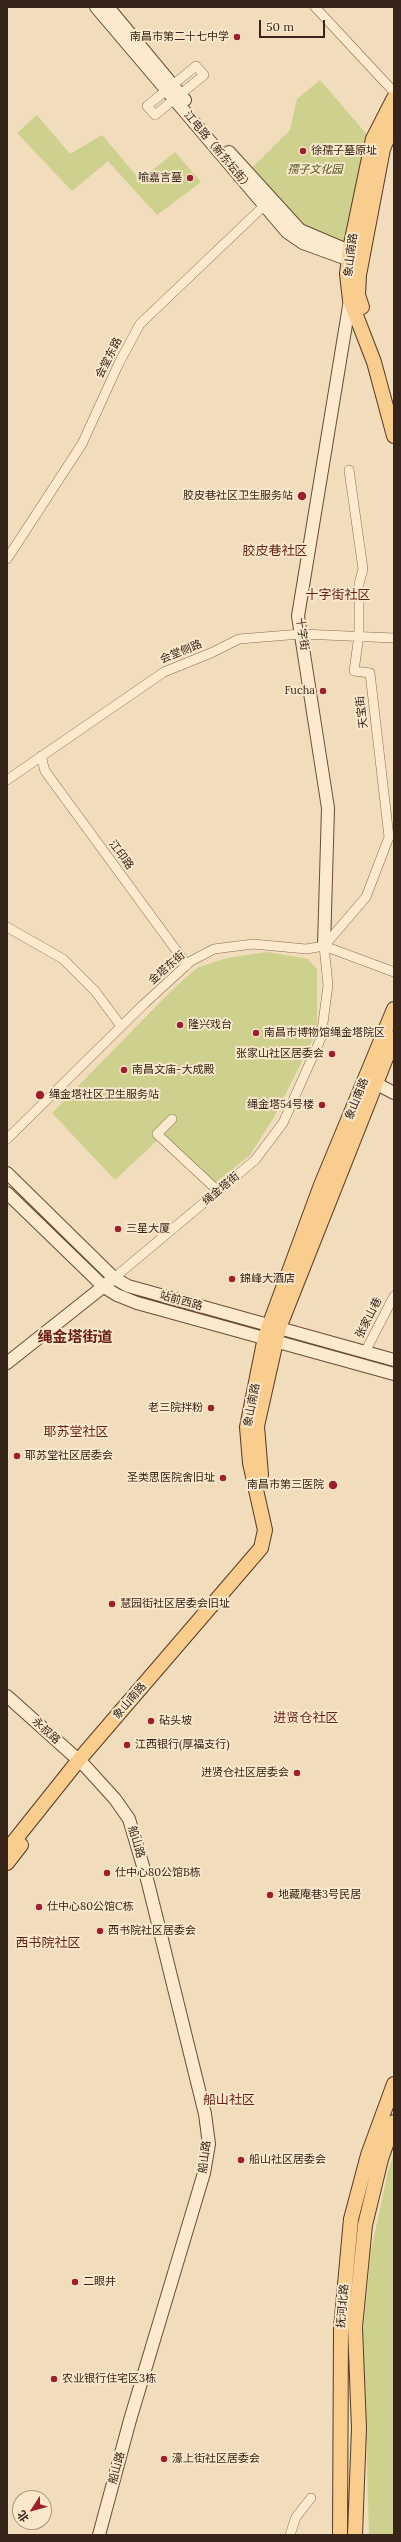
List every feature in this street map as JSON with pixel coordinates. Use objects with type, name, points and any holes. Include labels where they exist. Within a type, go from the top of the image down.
[{"type":"main road","name":"象山南路","points":[[394,98],[373,140],[350,300],[374,362],[394,436]]},
{"type":"main road","name":"象山南路","points":[[394,122],[383,149],[356,257],[358,295],[394,404]]},
{"type":"main road","name":"象山南路","points":[[7,1850],[81,1764],[261,1548],[265,1530],[250,1463],[247,1427],[272,1332],[321,1185],[394,1009]]},
{"type":"main road","name":"象山南路","points":[[272,1332],[394,1038]]},
{"type":"main road","name":"象山南路","points":[[7,1863],[81,1764]]},
{"type":"main road","name":"抚河北路","points":[[340,2535],[341,2328],[351,2219],[368,2155],[394,2084]]},
{"type":"main road","name":"抚河北路","points":[[355,2535],[359,2428],[355,2327],[365,2225],[381,2159],[394,2122]]},
{"type":"street","name":"江电路（新东坛街）","points":[[96,7],[174,92],[268,202],[300,230],[356,257]]},
{"type":"street","name":"江电路（新东坛街）","points":[[108,7],[174,92]]},
{"type":"street","points":[[315,7],[394,92]]},
{"type":"street","name":"会堂东路","points":[[7,559],[82,444],[119,363],[140,324],[268,202]]},
{"type":"street","name":"十字街","points":[[324,946],[328,808],[298,616],[350,300]]},
{"type":"street","name":"天宝街","points":[[324,946],[366,897],[389,837],[370,673],[354,672],[359,635],[359,584],[363,568],[349,470]]},
{"type":"street","name":"会堂侧路","points":[[7,780],[164,672],[211,653],[239,639],[301,634],[359,635],[394,638]]},
{"type":"street","name":"江印路","points":[[42,756],[45,771],[187,965]]},
{"type":"street","points":[[7,927],[63,959],[95,991],[121,1026]]},
{"type":"street","name":"金塔东街","points":[[7,1139],[121,1026],[187,965],[214,949],[253,944],[306,949],[324,946],[394,972]]},
{"type":"street","name":"绳金塔街","points":[[7,1364],[114,1278],[255,1160],[283,1123],[321,1038],[328,985],[324,946]]},
{"type":"street","points":[[375,1083],[394,1093]]},
{"type":"street","points":[[172,1119],[157,1134],[218,1191]]},
{"type":"street","name":"站前西路","points":[[7,1173],[114,1278],[147,1292],[272,1332],[394,1374]]},
{"type":"street","name":"站前西路","points":[[7,1193],[104,1286],[117,1295],[137,1303],[365,1352],[394,1360]]},
{"type":"street","name":"张家山巷","points":[[365,1352],[394,1296]]},
{"type":"street","name":"永叔路","points":[[7,1696],[81,1764]]},
{"type":"street","name":"船山路","points":[[81,1764],[115,1799],[129,1819],[137,1841],[204,2107],[209,2144],[204,2173],[130,2420],[99,2535]]},
{"type":"street","points":[[290,2535],[296,2517],[311,2498]]},
{"type":"green space","name":"孺子文化园","points":[[320,80],[370,138],[347,246],[302,227],[250,170],[290,130],[297,99]]},
{"type":"green space","points":[[37,115],[70,154],[102,135],[140,180],[175,152],[201,182],[157,215],[108,161],[72,191],[17,133]]},
{"type":"green space","points":[[267,952],[308,959],[317,969],[317,1031],[274,1117],[250,1155],[213,1185],[162,1136],[115,1180],[52,1113],[170,992],[197,968],[227,958]]},
{"type":"green space","points":[[394,2153],[394,2535],[369,2535],[363,2332],[371,2251],[388,2171]]},
{"type":"place","name":"南昌市第二十七中学","points":[[237,37]]},
{"type":"place","name":"徐孺子墓原址","points":[[303,151]]},
{"type":"place","name":"喻嘉言墓","points":[[190,178]]},
{"type":"place","name":"胶皮巷社区卫生服务站","points":[[302,496]]},
{"type":"place","name":"Fucha","points":[[323,691]]},
{"type":"place","name":"隆兴戏台","points":[[180,1025]]},
{"type":"place","name":"南昌市博物馆绳金塔院区","points":[[256,1033]]},
{"type":"place","name":"张家山社区居委会","points":[[332,1054]]},
{"type":"place","name":"南昌文庙-大成殿","points":[[124,1070]]},
{"type":"place","name":"绳金塔社区卫生服务站","points":[[40,1095]]},
{"type":"place","name":"绳金塔54号楼","points":[[322,1105]]},
{"type":"place","name":"三星大厦","points":[[118,1229]]},
{"type":"place","name":"錦峰大酒店","points":[[232,1279]]},
{"type":"place","name":"老三院拌粉","points":[[211,1408]]},
{"type":"place","name":"耶苏堂社区居委会","points":[[17,1456]]},
{"type":"place","name":"圣类思医院舍旧址","points":[[223,1478]]},
{"type":"place","name":"南昌市第三医院","points":[[333,1485]]},
{"type":"place","name":"慧园街社区居委会旧址","points":[[112,1604]]},
{"type":"place","name":"砧头坡","points":[[151,1721]]},
{"type":"place","name":"江西银行(厚福支行)","points":[[127,1745]]},
{"type":"place","name":"进贤仓社区居委会","points":[[297,1773]]},
{"type":"place","name":"仕中心80公馆B栋","points":[[107,1873]]},
{"type":"place","name":"地藏庵巷3号民居","points":[[270,1895]]},
{"type":"place","name":"仕中心80公馆C栋","points":[[39,1907]]},
{"type":"place","name":"西书院社区居委会","points":[[100,1931]]},
{"type":"place","name":"船山社区居委会","points":[[241,2160]]},
{"type":"place","name":"二眼井","points":[[75,2282]]},
{"type":"place","name":"农业银行住宅区3栋","points":[[54,2379]]},
{"type":"place","name":"濠上街社区居委会","points":[[164,2459]]},
{"type":"district","name":"胶皮巷社区","points":[[275,551]]},
{"type":"district","name":"十字街社区","points":[[338,595]]},
{"type":"district","name":"绳金塔街道","points":[[75,1338]]},
{"type":"district","name":"耶苏堂社区","points":[[76,1432]]},
{"type":"district","name":"进贤仓社区","points":[[306,1718]]},
{"type":"district","name":"西书院社区","points":[[48,1943]]},
{"type":"district","name":"船山社区","points":[[229,2100]]}]
